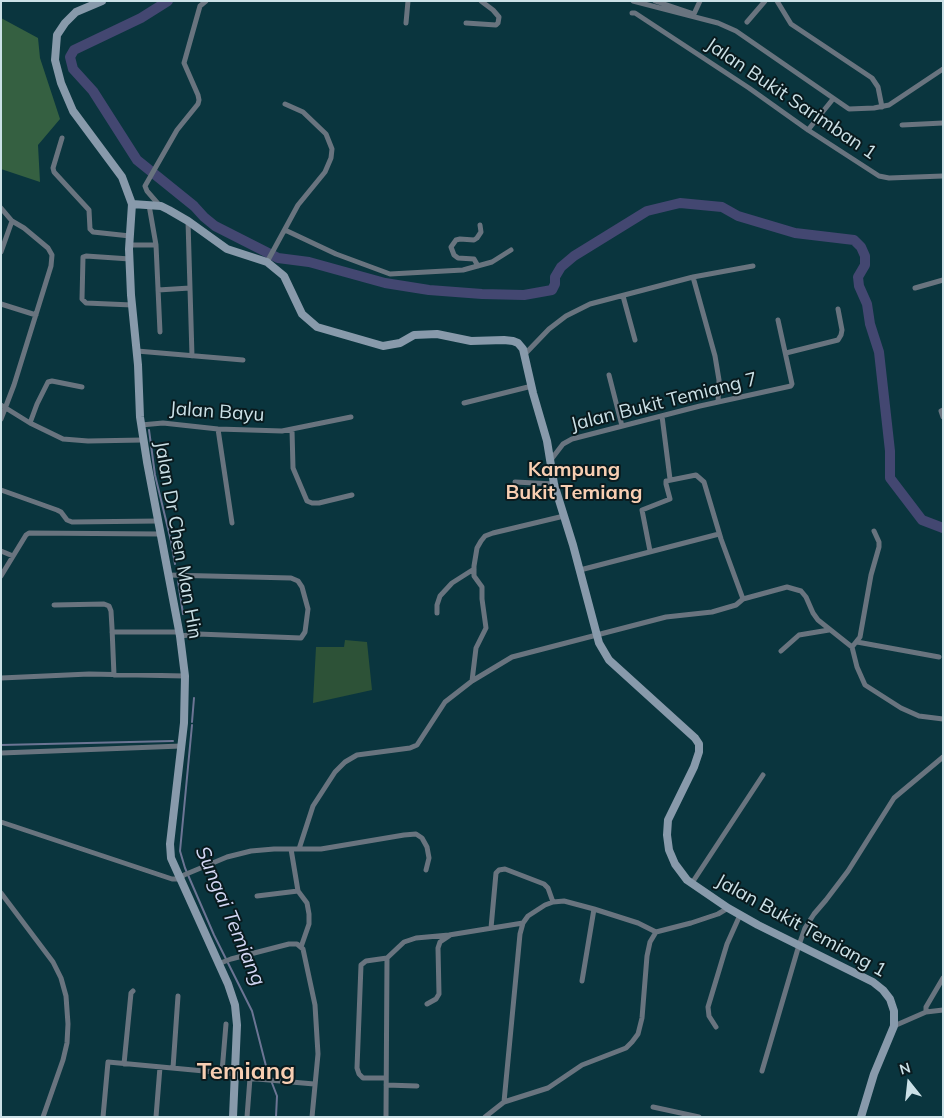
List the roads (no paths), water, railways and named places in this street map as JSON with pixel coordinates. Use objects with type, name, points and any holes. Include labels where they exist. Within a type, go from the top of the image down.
[{"type":"street","name":"Jalan Dr Chen Man Hin","points":[[102,1],[76,12],[65,23],[57,35],[55,60],[61,83],[73,111],[122,177],[132,204],[130,259],[141,425],[180,634],[185,676],[184,723],[170,844],[171,858],[182,877],[221,963],[235,1005],[237,1019],[233,1117]]},
{"type":"street","points":[[206,1],[200,6],[184,63],[198,95],[198,104],[177,130],[146,184],[146,189],[160,206],[188,221],[227,249],[267,262],[284,276],[302,314],[317,327],[382,346],[400,343],[414,335],[422,334],[437,334],[470,341],[504,340],[518,343],[523,349],[524,354],[549,329],[566,316],[590,304],[693,277],[753,266]]},
{"type":"street","points":[[406,23],[408,1]]},
{"type":"street","points":[[466,23],[496,25],[498,23],[499,17],[481,1]]},
{"type":"street","points":[[634,1],[718,23],[736,31],[849,109],[882,107],[893,103],[943,69]]},
{"type":"street","points":[[655,1],[694,14],[700,1]]},
{"type":"street","points":[[747,22],[765,1]]},
{"type":"street","points":[[777,1],[791,24],[872,78],[878,87],[882,107]]},
{"type":"street","name":"Jalan Bukit Sarimban 1","points":[[632,13],[635,13],[749,88],[808,130],[884,178],[943,176]]},
{"type":"street","points":[[808,130],[833,99]]},
{"type":"street","points":[[267,262],[298,205],[325,172],[331,158],[332,149],[326,134],[303,112],[285,104]]},
{"type":"street","points":[[902,125],[943,123]]},
{"type":"street","points":[[62,138],[53,168],[54,172],[89,210],[90,229],[156,245]]},
{"type":"street","points":[[132,204],[160,206]]},
{"type":"street","points":[[149,205],[156,245],[160,332]]},
{"type":"street","points":[[1,208],[12,220],[48,248],[52,256],[51,266],[36,315],[3,407],[1,419]]},
{"type":"street","points":[[1,252],[12,220]]},
{"type":"street","points":[[188,221],[192,356]]},
{"type":"street","points":[[478,266],[474,259],[458,258],[454,255],[451,247],[456,240],[474,240],[477,238],[481,232],[480,225]]},
{"type":"street","points":[[285,230],[336,254],[390,274],[463,270],[492,262],[511,250]]},
{"type":"street","points":[[130,259],[83,257],[82,299],[86,303],[132,305]]},
{"type":"street","points":[[693,277],[715,356],[719,380],[718,402]]},
{"type":"street","points":[[914,288],[943,280]]},
{"type":"street","points":[[158,290],[190,288]]},
{"type":"street","points":[[623,296],[635,340]]},
{"type":"street","points":[[1,304],[36,315]]},
{"type":"street","points":[[778,320],[786,353],[838,340],[842,330],[838,309]]},
{"type":"street","points":[[137,351],[243,360]]},
{"type":"street","name":"Jalan Bukit Temiang 7","points":[[550,462],[563,444],[572,440],[718,402],[788,387],[792,384],[786,353]]},
{"type":"street","name":"Jalan Bukit Temiang 1","points":[[524,354],[548,446],[554,484],[580,570],[596,636],[603,652],[609,660],[695,738],[699,744],[699,752],[694,767],[668,820],[666,835],[669,850],[675,864],[682,875],[728,908],[865,978],[883,990],[890,998],[894,1011],[894,1026]]},
{"type":"street","points":[[609,375],[622,426]]},
{"type":"street","points":[[30,423],[48,382],[52,381],[82,387]]},
{"type":"street","points":[[464,403],[532,386]]},
{"type":"street","points":[[3,407],[63,439],[88,441],[143,440]]},
{"type":"street","points":[[942,410],[943,417]]},
{"type":"street","points":[[662,416],[670,479]]},
{"type":"street","name":"Jalan Bayu","points":[[141,425],[163,424],[218,429],[292,430],[351,417]]},
{"type":"street","points":[[218,429],[232,522]]},
{"type":"street","points":[[292,430],[294,468],[307,501],[319,503],[352,494]]},
{"type":"street","points":[[548,446],[563,444]]},
{"type":"street","points":[[650,551],[642,510],[670,499],[665,482],[670,479],[696,475],[704,482],[719,534],[744,600]]},
{"type":"street","points":[[515,482],[554,484]]},
{"type":"street","points":[[1,490],[57,510],[67,520],[72,522],[158,521]]},
{"type":"street","points":[[472,681],[476,648],[486,628],[482,588],[474,576],[477,548],[485,536],[510,528],[564,516]]},
{"type":"street","points":[[852,647],[860,637],[871,574],[879,547],[879,542],[874,532]]},
{"type":"street","points":[[1,576],[29,533],[160,534]]},
{"type":"street","points":[[580,570],[719,534]]},
{"type":"street","points":[[1,551],[13,556]]},
{"type":"street","points":[[438,613],[437,604],[440,596],[458,579],[474,569]]},
{"type":"street","points":[[112,632],[301,638],[305,632],[308,609],[302,587],[298,581],[291,578],[168,575]]},
{"type":"street","points":[[299,849],[313,806],[335,772],[345,762],[357,755],[410,748],[417,745],[445,702],[472,681],[512,658],[666,617],[712,612],[787,587],[796,589],[806,596],[814,616],[852,647],[860,676],[875,693],[901,708],[920,716],[943,719]]},
{"type":"street","points":[[54,605],[107,605],[111,611],[114,675]]},
{"type":"street","points":[[781,651],[799,635],[830,630]]},
{"type":"street","points":[[857,642],[939,657]]},
{"type":"street","points":[[1,678],[114,675],[185,676]]},
{"type":"street","points":[[1,752],[181,746]]},
{"type":"street","points":[[762,1071],[799,945],[814,914],[848,871],[894,798],[943,757]]},
{"type":"street","points":[[692,883],[763,775]]},
{"type":"street","points":[[1,822],[172,879],[182,877],[227,857],[251,851],[321,849],[416,834],[422,838],[427,847],[429,858],[426,870]]},
{"type":"street","points":[[291,849],[298,891],[307,903],[309,914],[309,924],[301,947]]},
{"type":"street","points":[[491,928],[496,873],[499,870],[505,869],[544,884],[548,888],[553,902]]},
{"type":"street","points":[[257,896],[298,891]]},
{"type":"street","points":[[1,893],[53,962],[62,978],[66,996],[68,1024],[63,1060],[43,1117]]},
{"type":"street","points":[[504,1102],[520,934],[523,923],[536,910],[553,902],[564,901],[638,923],[656,932],[718,914],[728,908]]},
{"type":"street","points":[[582,981],[594,909]]},
{"type":"street","points":[[716,1027],[709,1016],[708,1007],[727,944],[740,915]]},
{"type":"street","points":[[386,1078],[363,1078],[359,1074],[361,965],[366,961],[387,958],[404,942],[416,938],[449,935],[523,923]]},
{"type":"street","points":[[485,1117],[504,1102],[548,1088],[582,1065],[626,1048],[632,1042],[638,1034],[642,1018],[646,956],[650,942],[656,932]]},
{"type":"street","points":[[427,1004],[436,999],[439,994],[438,948],[440,942],[449,935]]},
{"type":"street","points":[[221,963],[288,944],[297,944],[303,950],[315,1005],[318,1054],[312,1117]]},
{"type":"street","points":[[386,1117],[387,958]]},
{"type":"street","points":[[926,1012],[926,1007],[943,978]]},
{"type":"street","points":[[124,1064],[131,993],[133,991]]},
{"type":"street","points":[[173,1068],[178,996]]},
{"type":"street","points":[[862,1117],[874,1074],[894,1026],[926,1012],[943,1010]]},
{"type":"street","points":[[222,1072],[226,1024]]},
{"type":"street","points":[[103,1117],[108,1062],[222,1072],[250,1078],[314,1084]]},
{"type":"street","points":[[156,1117],[160,1067]]},
{"type":"street","points":[[247,1117],[250,1078]]},
{"type":"street","points":[[386,1085],[417,1086]]},
{"type":"street","points":[[653,1107],[700,1117]]},
{"type":"waterway","points":[[168,1],[141,18],[74,50],[70,57],[73,69],[93,91],[137,160],[194,206],[215,226],[278,258],[309,262],[385,283],[429,290],[524,295],[552,290],[555,284],[555,277],[561,267],[574,256],[647,211],[680,203],[722,207],[738,216],[795,233],[854,240],[861,247],[865,256],[865,265],[858,277],[859,286],[867,304],[870,324],[879,352],[890,451],[890,478],[922,520],[943,528]]},
{"type":"waterway","name":"Sungai Temiang","points":[[149,430],[155,475],[175,564]]},
{"type":"waterway","name":"Sungai Temiang","points":[[178,581],[183,614]]},
{"type":"waterway","name":"Sungai Temiang","points":[[192,722],[194,698]]},
{"type":"waterway","name":"Sungai Temiang","points":[[192,725],[180,851],[185,868],[214,935],[252,1011],[267,1070],[277,1096],[276,1117]]},
{"type":"waterway","points":[[1,745],[173,741]]},
{"type":"district","name":"Kampung Bukit Temiang","points":[[574,482]]},
{"type":"district","name":"Temiang","points":[[246,1072]]}]
